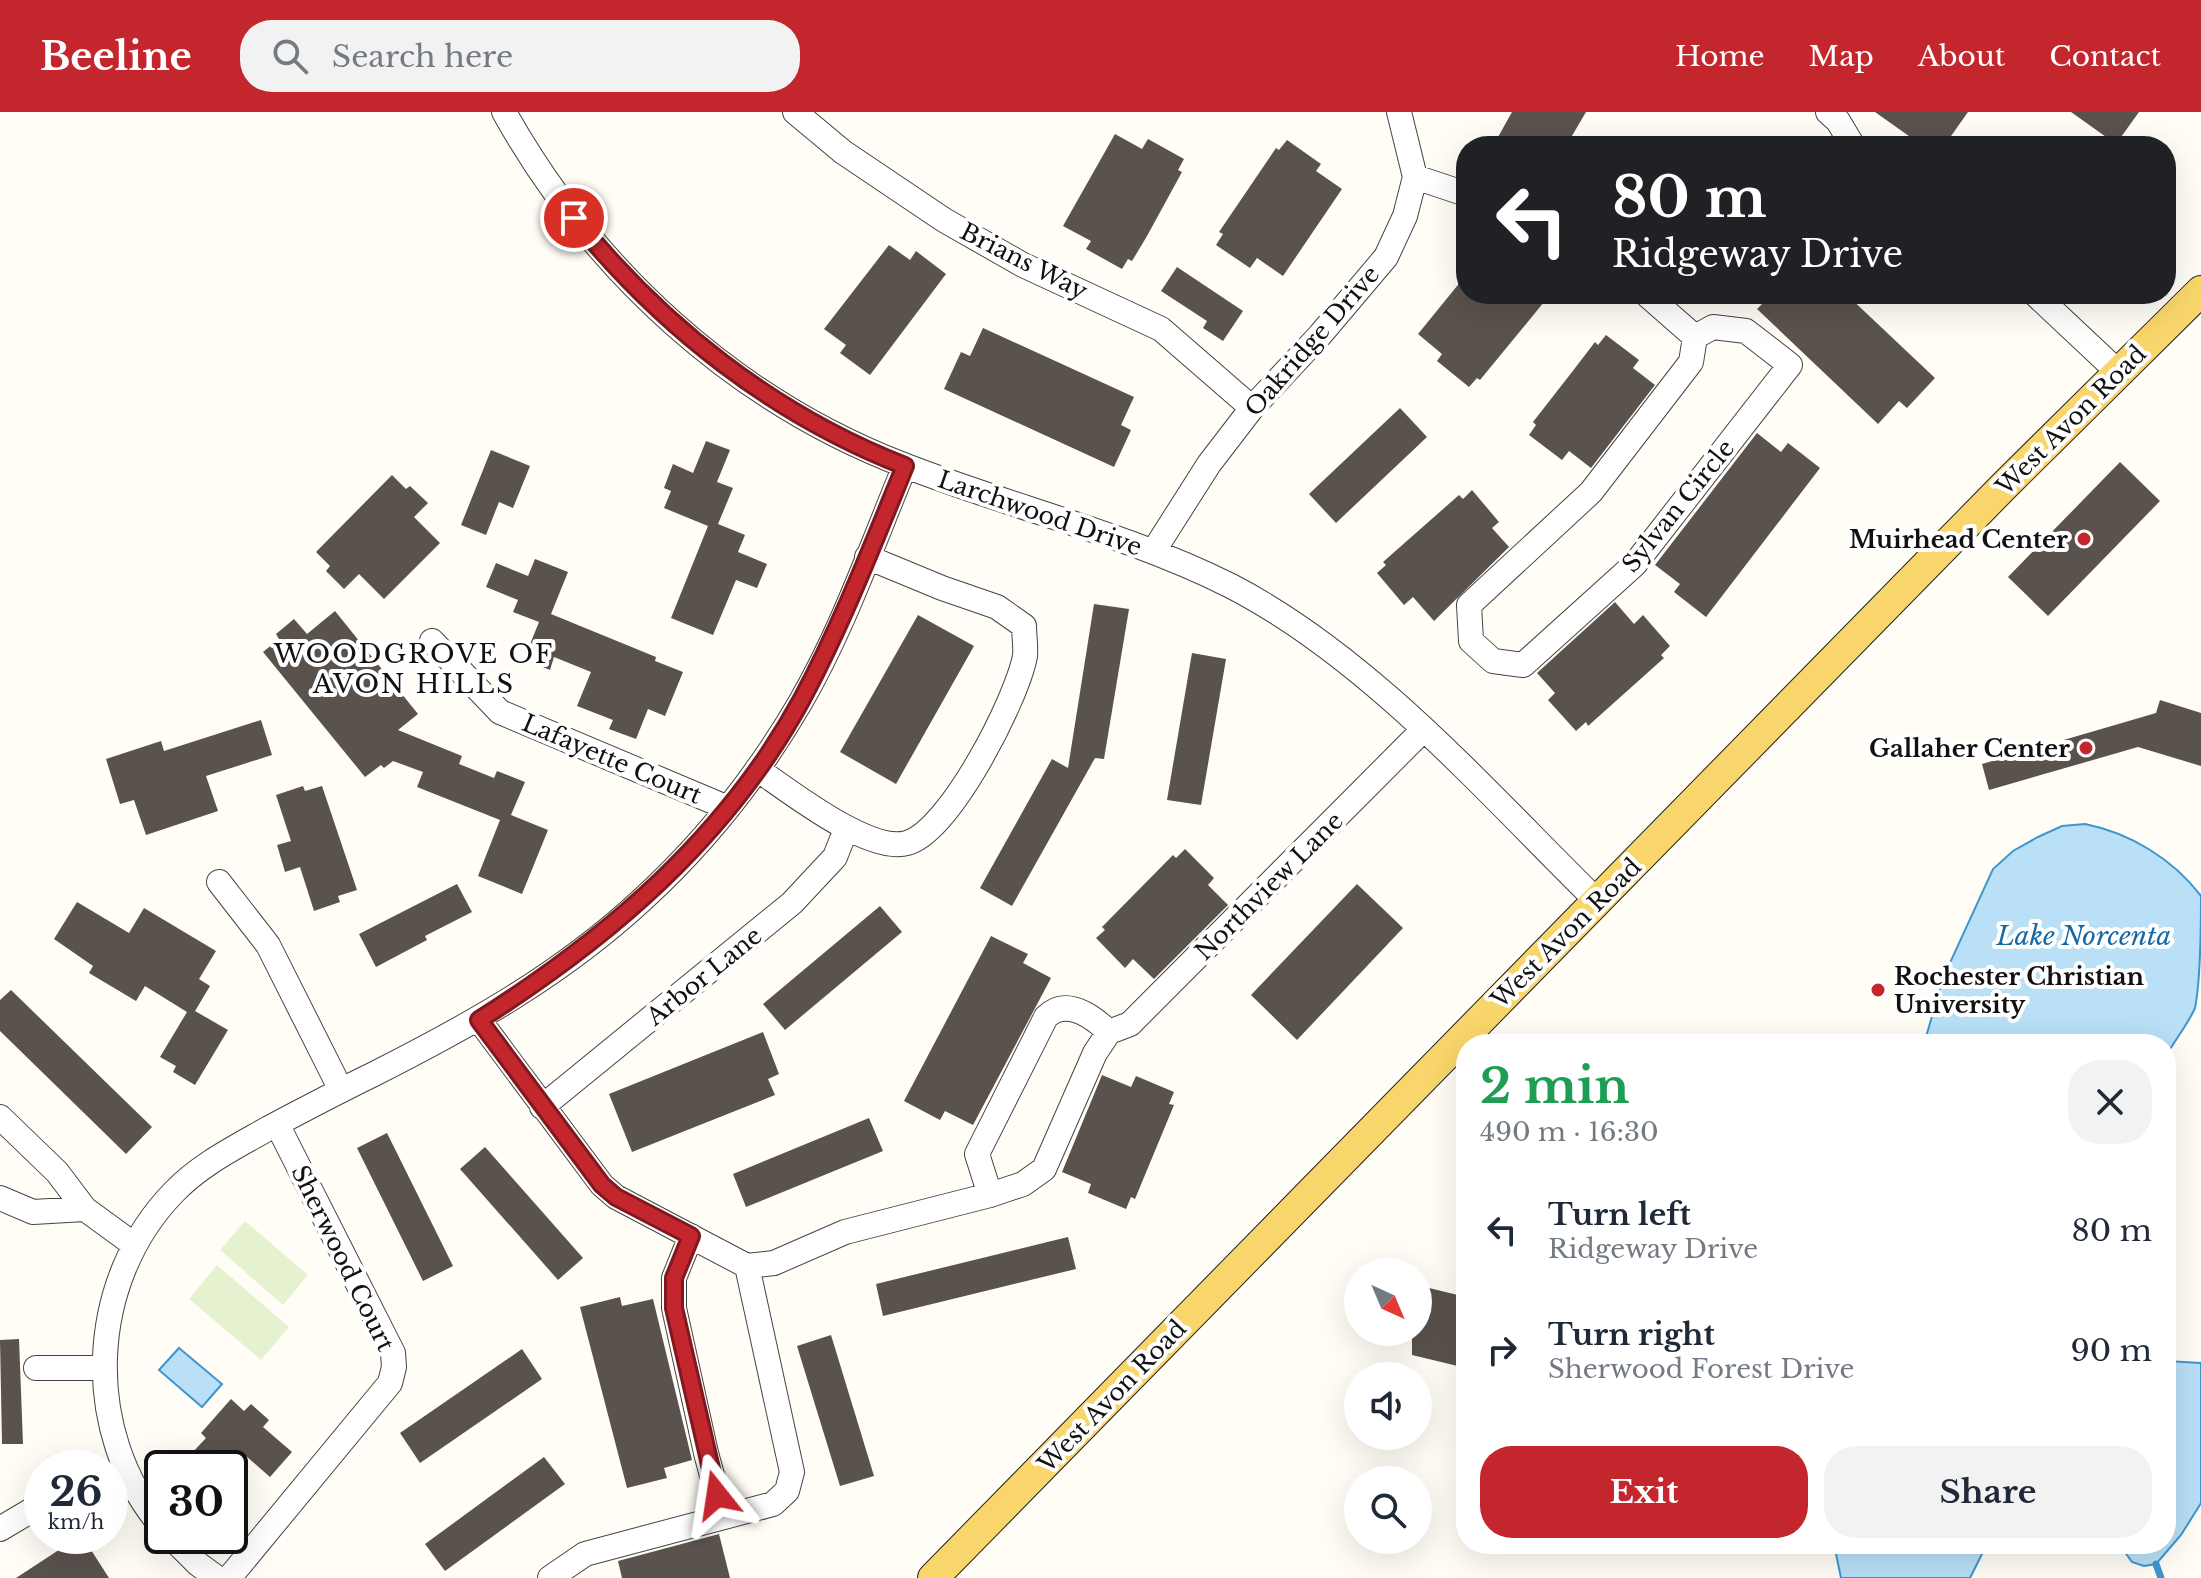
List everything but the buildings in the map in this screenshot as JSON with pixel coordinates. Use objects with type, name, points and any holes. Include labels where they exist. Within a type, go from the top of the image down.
[{"type":"main road","name":"West Avon Road","points":[[1467,1034],[2201,291]]},
{"type":"main road","name":"West Avon Road","points":[[933,1578],[1456,1045]]},
{"type":"street","name":"Larchwood Drive","points":[[504,112],[548,183],[610,262],[681,331],[762,391],[805,418],[905,466],[1153,552],[1231,586],[1286,619],[1339,657],[1423,730],[1597,901]]},
{"type":"street","name":"Brians Way","points":[[795,112],[843,152],[944,220],[1023,265],[1161,329],[1252,408]]},
{"type":"street","name":"Oakridge Drive","points":[[1153,552],[1209,464],[1252,408],[1320,335],[1386,257],[1405,216],[1415,177],[1399,112]]},
{"type":"street","points":[[1828,112],[1847,136]]},
{"type":"street","points":[[1415,177],[1456,191]]},
{"type":"street","points":[[1657,304],[1695,337]]},
{"type":"street","points":[[2046,304],[2118,372]]},
{"type":"street","name":"Sylvan Circle","points":[[1713,327],[1746,331],[1790,365],[1635,564],[1523,665],[1493,661],[1471,641],[1469,605],[1591,492],[1691,362],[1695,337],[1713,327]]},
{"type":"street","points":[[114,1450],[104,1368],[109,1317],[133,1244],[174,1192],[199,1169],[277,1124],[479,1020],[540,982],[641,901],[728,808],[801,701],[833,637],[905,466]]},
{"type":"street","points":[[757,769],[846,829],[885,842],[907,844],[929,830],[953,802],[987,747],[1009,703],[1025,655],[1024,626],[997,607],[867,557]]},
{"type":"street","name":"Lafayette Court","points":[[432,641],[500,712],[728,808]]},
{"type":"street","name":"Northview Lane","points":[[747,1266],[774,1263],[845,1232],[990,1195],[1023,1184],[1044,1169],[1095,1053],[1109,1032],[1130,1024],[1423,730]]},
{"type":"street","name":"Arbor Lane","points":[[542,1107],[792,903],[835,857],[846,829]]},
{"type":"street","points":[[219,882],[268,945],[341,1090]]},
{"type":"street","points":[[990,1195],[977,1154],[1046,1017],[1054,1009],[1064,1006],[1094,1018],[1109,1032]]},
{"type":"street","points":[[479,1020],[542,1107],[609,1191],[747,1266],[792,1472],[787,1491],[773,1504],[585,1554],[550,1578]]},
{"type":"street","points":[[0,1117],[57,1172],[85,1209],[133,1244]]},
{"type":"street","name":"Sherwood Court","points":[[229,1578],[390,1383],[394,1367],[393,1353],[277,1124]]},
{"type":"street","points":[[0,1198],[33,1212],[85,1209]]},
{"type":"street","points":[[691,1236],[674,1278],[674,1308],[723,1516]]},
{"type":"street","points":[[36,1368],[104,1368]]},
{"type":"street","points":[[128,1480],[144,1502]]},
{"type":"street","points":[[0,1529],[24,1515]]},
{"type":"street","points":[[184,1554],[198,1573]]},
{"type":"green space","points":[[245,1221],[308,1275],[283,1305],[220,1250]]},
{"type":"green space","points":[[217,1265],[289,1327],[261,1360],[189,1299]]},
{"type":"water","name":"Lake Norcenta","points":[[2085,824],[2134,841],[2164,859],[2201,896],[2200,968],[2195,1008],[2176,1040],[2176,1034],[1927,1034],[1943,978],[1993,869],[2013,851],[2062,826]]},
{"type":"water","points":[[179,1348],[222,1384],[202,1407],[159,1370]]},
{"type":"water","points":[[2176,1362],[2201,1363],[2201,1503],[2176,1541]]},
{"type":"water","points":[[1836,1554],[1982,1554],[1970,1578],[1841,1578]]},
{"type":"water","points":[[2126,1554],[2165,1554],[2156,1564],[2144,1566],[2132,1562]]},
{"type":"waterway","points":[[2156,1564],[2161,1578]]},
{"type":"place","name":"Muirhead Center","points":[[2084,539]]},
{"type":"place","name":"Gallaher Center","points":[[2086,748]]},
{"type":"place","name":"Rochester Christian University","points":[[1878,990]]},
{"type":"district","name":"WOODGROVE OF AVON HILLS","points":[[414,669]]},
{"type":"route","points":[[574,218],[632,286],[707,352],[805,418],[905,466],[833,637],[801,701],[728,808],[641,901],[540,982],[479,1020],[602,1185],[616,1197],[691,1236],[674,1278],[674,1308],[717,1495]]}]
